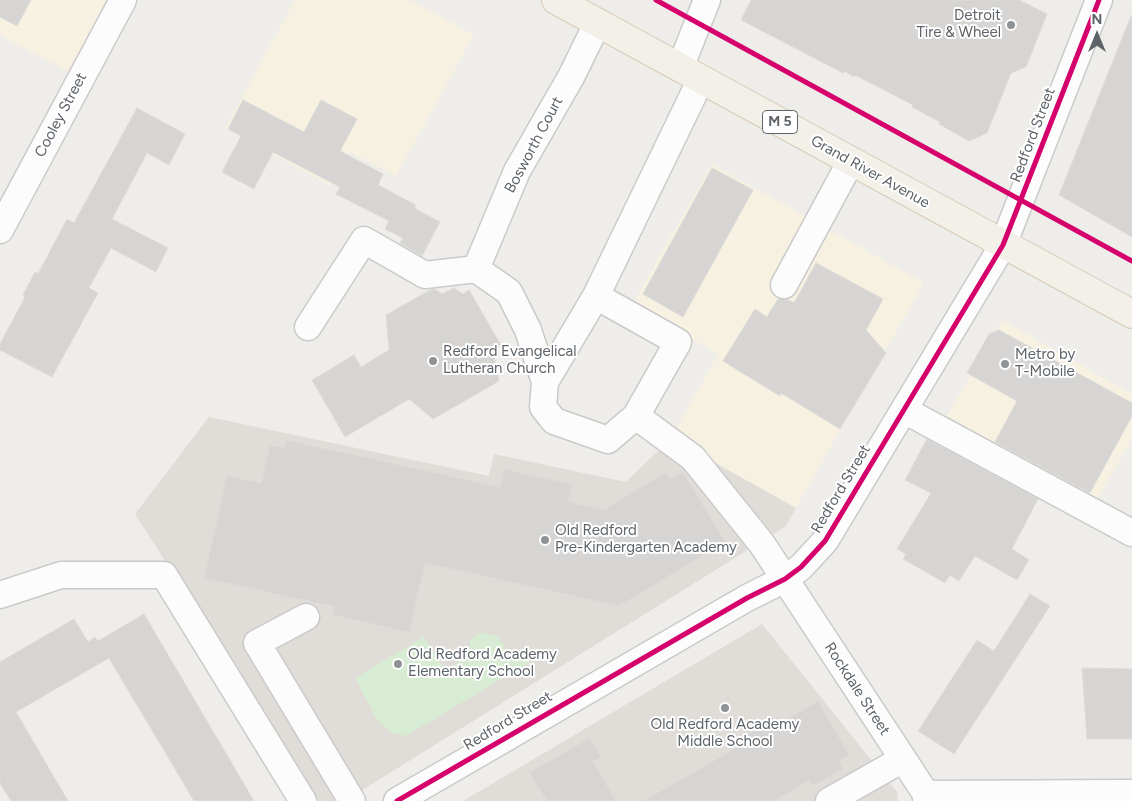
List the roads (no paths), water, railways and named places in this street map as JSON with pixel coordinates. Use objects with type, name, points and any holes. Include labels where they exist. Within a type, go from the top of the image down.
[{"type":"main road","name":"Grand River Avenue","points":[[556,0],[1132,314]]},
{"type":"street","name":"Cooley Street","points":[[0,230],[123,0]]},
{"type":"street","points":[[545,382],[596,296],[691,74],[707,0]]},
{"type":"street","name":"Redford Street","points":[[397,801],[697,626],[785,579],[801,567],[825,541],[1003,244],[1100,0]]},
{"type":"street","name":"Bosworth Court","points":[[476,269],[517,171],[571,77],[598,22]]},
{"type":"street","points":[[784,285],[851,161]]},
{"type":"street","points":[[308,327],[364,240],[426,275],[476,269],[509,292],[528,330],[545,382],[543,407],[554,421],[608,440],[636,416],[678,342],[596,296]]},
{"type":"street","points":[[904,410],[1132,533]]},
{"type":"street","name":"Rockdale Street","points":[[636,416],[693,458],[760,540],[926,797]]},
{"type":"street","points":[[0,595],[61,575],[164,575],[303,801]]},
{"type":"street","points":[[306,618],[258,643],[352,801]]},
{"type":"street","points":[[828,801],[903,759]]},
{"type":"street","points":[[926,797],[1132,793]]},
{"type":"place","name":"Detroit Tire & Wheel","points":[[1011,25]]},
{"type":"place","name":"Redford Evangelical Lutheran Church","points":[[433,361]]},
{"type":"place","name":"Metro by T-Mobile","points":[[1005,364]]},
{"type":"place","name":"Old Redford Pre-Kindergarten Academy","points":[[545,540]]},
{"type":"place","name":"Old Redford Academy Elementary School","points":[[398,664]]},
{"type":"place","name":"Old Redford Academy Middle School","points":[[725,708]]}]
